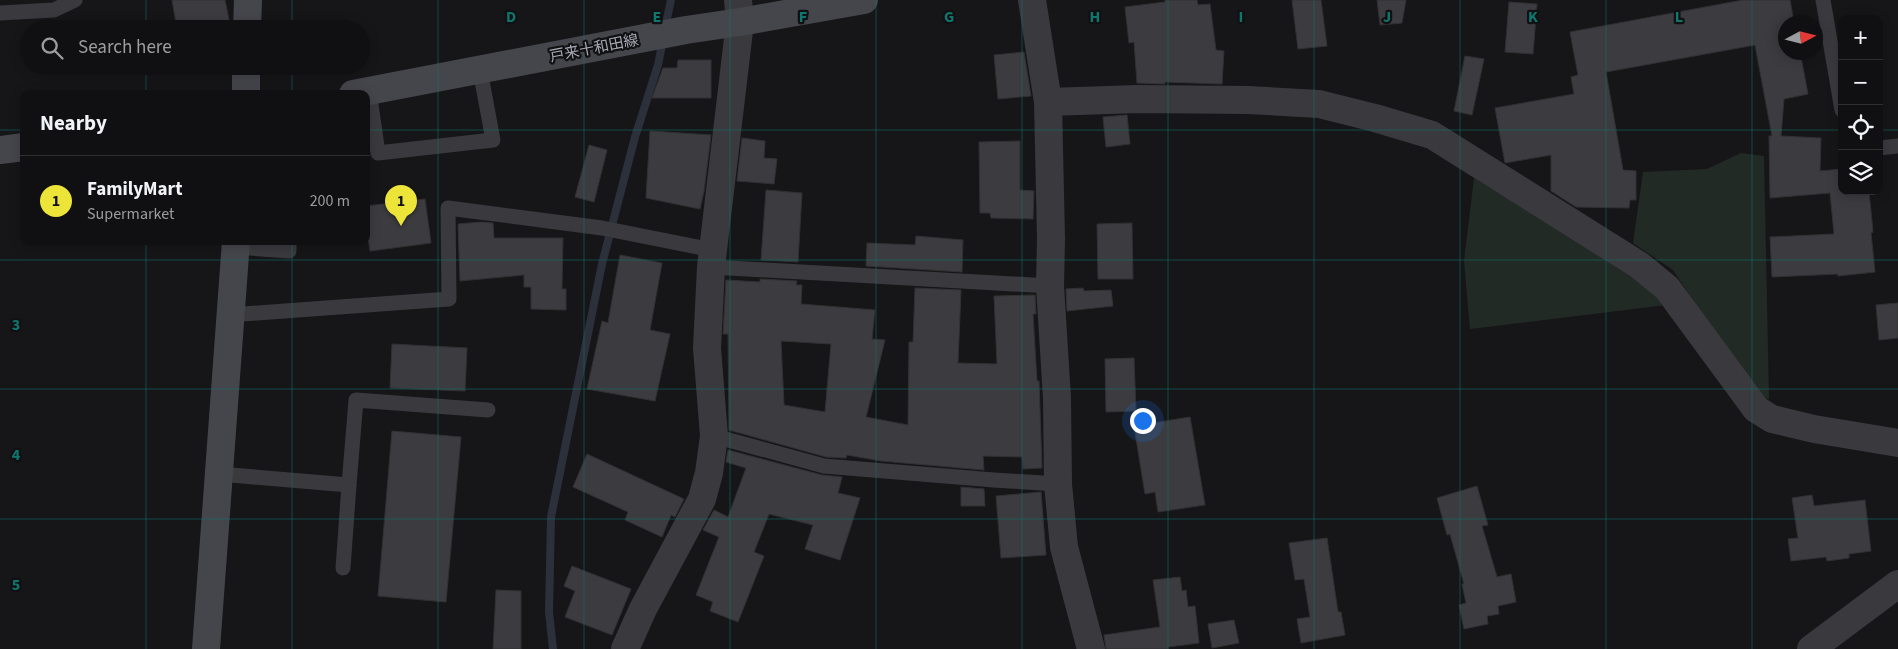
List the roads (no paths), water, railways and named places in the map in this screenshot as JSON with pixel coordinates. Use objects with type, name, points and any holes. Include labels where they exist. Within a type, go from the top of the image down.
[{"type":"main road","points":[[247,20],[248,0]]},
{"type":"main road","name":"戸来十和田線","points":[[370,90],[686,30],[739,11],[864,0]]},
{"type":"main road","points":[[246,75],[246,90]]},
{"type":"main road","points":[[0,150],[20,148]]},
{"type":"main road","points":[[206,649],[236,245]]},
{"type":"street","points":[[1032,0],[1048,102],[1050,286],[1057,398],[1058,484],[1064,547],[1091,649]]},
{"type":"street","points":[[625,649],[643,609],[702,499],[709,473],[714,436],[707,348],[712,258],[739,11]]},
{"type":"street","points":[[1048,102],[1138,99],[1248,100],[1319,104],[1432,135],[1639,265],[1667,288],[1756,409],[1772,419],[1814,429],[1898,443]]},
{"type":"street","points":[[1811,649],[1898,584]]},
{"type":"lane","points":[[0,13],[54,10],[75,0]]},
{"type":"lane","points":[[1823,0],[1841,105]]},
{"type":"lane","points":[[372,155],[493,140],[480,70]]},
{"type":"lane","points":[[1883,148],[1898,146]]},
{"type":"lane","points":[[230,315],[449,299],[448,208],[618,231],[712,258],[1050,286]]},
{"type":"lane","points":[[244,245],[289,251],[289,245]]},
{"type":"lane","points":[[343,568],[356,400],[488,410]]},
{"type":"lane","points":[[714,436],[824,466],[1058,484]]},
{"type":"lane","points":[[219,474],[350,485]]},
{"type":"waterway","points":[[665,28],[671,0]]},
{"type":"waterway","points":[[553,649],[549,612],[551,517],[602,264],[635,137],[658,65],[663,40]]},
{"type":"place","name":"FamilyMart","points":[[401,226]]}]
